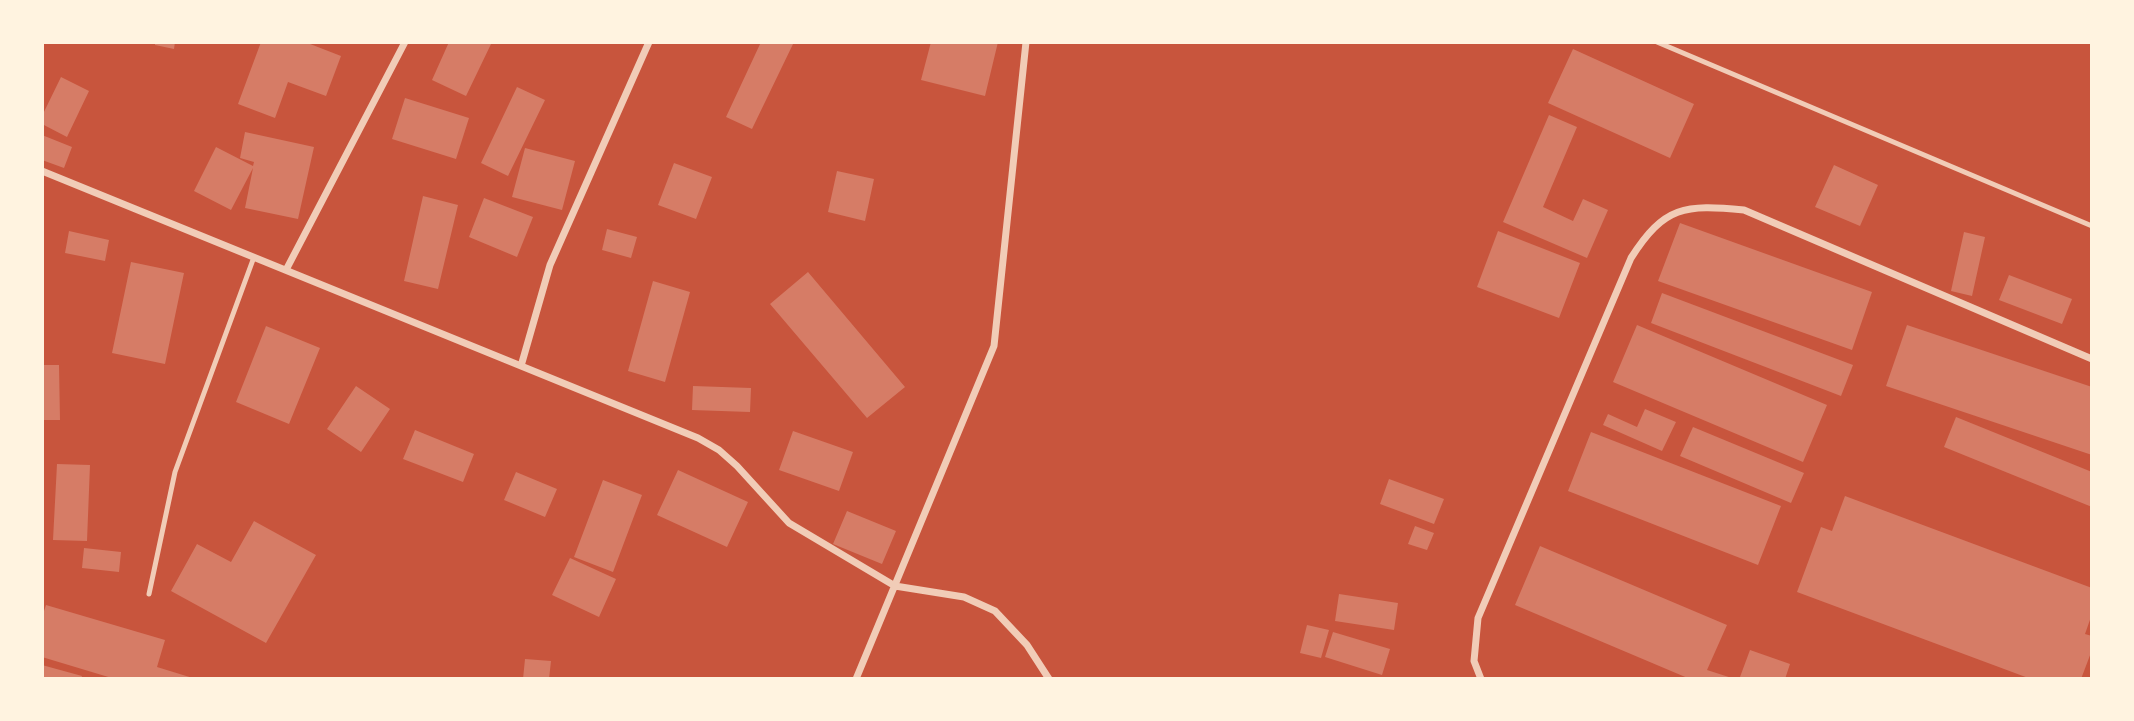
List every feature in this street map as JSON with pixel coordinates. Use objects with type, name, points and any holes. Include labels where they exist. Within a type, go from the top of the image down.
[{"type":"street","points":[[286,270],[405,42]]},
{"type":"street","points":[[522,366],[550,265],[649,42]]},
{"type":"street","points":[[856,679],[994,346],[1026,42]]},
{"type":"street","points":[[42,171],[698,438],[719,450],[737,466],[789,523],[895,586],[964,597],[995,611],[1027,645],[1049,679]]},
{"type":"street","points":[[1480,679],[1474,661],[1478,618],[1631,258],[1646,234],[1673,213],[1708,206],[1744,210],[2092,359]]},
{"type":"lane","points":[[1657,42],[2092,226]]},
{"type":"lane","points":[[149,594],[175,472],[254,257]]},
{"type":"building","points":[[155,42],[175,42],[174,49],[155,45]]},
{"type":"building","points":[[261,42],[305,42],[341,56],[326,96],[288,82],[275,118],[238,104]]},
{"type":"building","points":[[449,42],[492,42],[466,96],[432,80]]},
{"type":"building","points":[[761,42],[794,42],[752,129],[726,117]]},
{"type":"building","points":[[931,42],[998,42],[985,96],[921,80]]},
{"type":"building","points":[[1573,49],[1694,104],[1670,158],[1548,103]]},
{"type":"building","points":[[61,77],[89,91],[67,137],[42,124],[42,116]]},
{"type":"building","points":[[517,87],[545,100],[508,176],[481,163]]},
{"type":"building","points":[[405,98],[469,118],[456,159],[392,139]]},
{"type":"building","points":[[1549,115],[1577,127],[1543,207],[1573,221],[1583,199],[1608,210],[1587,258],[1503,222]]},
{"type":"building","points":[[245,132],[314,147],[298,219],[245,208],[253,168],[231,210],[194,191],[216,147],[253,166],[254,162],[240,158]]},
{"type":"building","points":[[42,135],[72,147],[64,168],[42,160]]},
{"type":"building","points":[[525,148],[575,161],[562,210],[512,197]]},
{"type":"building","points":[[674,163],[712,177],[696,219],[658,205]]},
{"type":"building","points":[[1834,165],[1878,185],[1860,226],[1815,207]]},
{"type":"building","points":[[837,171],[874,179],[865,221],[828,212]]},
{"type":"building","points":[[423,196],[458,205],[438,289],[404,281]]},
{"type":"building","points":[[484,198],[533,217],[517,257],[469,237]]},
{"type":"building","points":[[1680,223],[1872,292],[1852,350],[1658,281]]},
{"type":"building","points":[[607,229],[637,237],[631,258],[602,250]]},
{"type":"building","points":[[69,231],[109,240],[105,261],[65,253]]},
{"type":"building","points":[[1498,231],[1580,263],[1559,318],[1477,287]]},
{"type":"building","points":[[1964,232],[1985,237],[1972,296],[1951,291]]},
{"type":"building","points":[[131,262],[184,273],[165,364],[112,353]]},
{"type":"building","points":[[808,272],[905,387],[867,418],[770,304]]},
{"type":"building","points":[[2009,275],[2072,299],[2062,324],[1999,300]]},
{"type":"building","points":[[653,281],[690,292],[665,382],[628,371]]},
{"type":"building","points":[[1662,293],[1853,365],[1841,396],[1651,323]]},
{"type":"building","points":[[1637,325],[1827,405],[1803,462],[1613,382]]},
{"type":"building","points":[[1907,325],[2092,387],[2092,455],[1886,386]]},
{"type":"building","points":[[266,326],[320,348],[289,424],[236,402]]},
{"type":"building","points":[[42,365],[59,365],[60,420],[42,420]]},
{"type":"building","points":[[356,386],[390,409],[361,452],[327,429]]},
{"type":"building","points":[[693,386],[751,388],[750,412],[692,410]]},
{"type":"building","points":[[1645,409],[1676,422],[1662,451],[1603,425],[1608,414],[1637,427]]},
{"type":"building","points":[[1956,417],[2092,472],[2092,507],[1944,447]]},
{"type":"building","points":[[1693,427],[1804,473],[1791,503],[1680,456]]},
{"type":"building","points":[[415,430],[474,454],[463,482],[403,459]]},
{"type":"building","points":[[793,431],[853,452],[839,491],[779,470]]},
{"type":"building","points":[[1591,432],[1781,506],[1758,565],[1568,491]]},
{"type":"building","points":[[57,464],[90,465],[87,541],[53,540]]},
{"type":"building","points":[[678,470],[748,502],[727,547],[657,515]]},
{"type":"building","points":[[516,472],[557,489],[545,517],[504,500]]},
{"type":"building","points":[[1389,479],[1444,499],[1434,524],[1380,504]]},
{"type":"building","points":[[603,480],[642,495],[613,572],[574,557]]},
{"type":"building","points":[[1845,496],[2092,588],[2092,614],[2085,634],[2092,636],[2092,650],[2081,679],[2031,679],[1797,592],[1821,527],[1832,531]]},
{"type":"building","points":[[847,511],[896,531],[882,564],[833,544]]},
{"type":"building","points":[[254,521],[316,555],[266,643],[171,591],[197,544],[231,562]]},
{"type":"building","points":[[1415,526],[1434,533],[1427,550],[1408,544]]},
{"type":"building","points":[[1540,546],[1727,625],[1707,670],[1735,679],[1690,679],[1515,605]]},
{"type":"building","points":[[84,548],[121,552],[119,572],[82,568]]},
{"type":"building","points":[[570,558],[616,579],[599,617],[552,595]]},
{"type":"building","points":[[1339,594],[1398,603],[1394,630],[1335,621]]},
{"type":"building","points":[[46,605],[165,640],[157,667],[196,679],[115,679],[42,657],[42,617]]},
{"type":"building","points":[[1307,625],[1329,630],[1321,658],[1300,653]]},
{"type":"building","points":[[1333,632],[1390,649],[1382,675],[1325,657]]},
{"type":"building","points":[[1750,650],[1790,664],[1785,679],[1740,677]]},
{"type":"building","points":[[525,659],[551,661],[549,679],[523,679]]},
{"type":"building","points":[[42,665],[82,676],[81,679],[42,679]]}]
